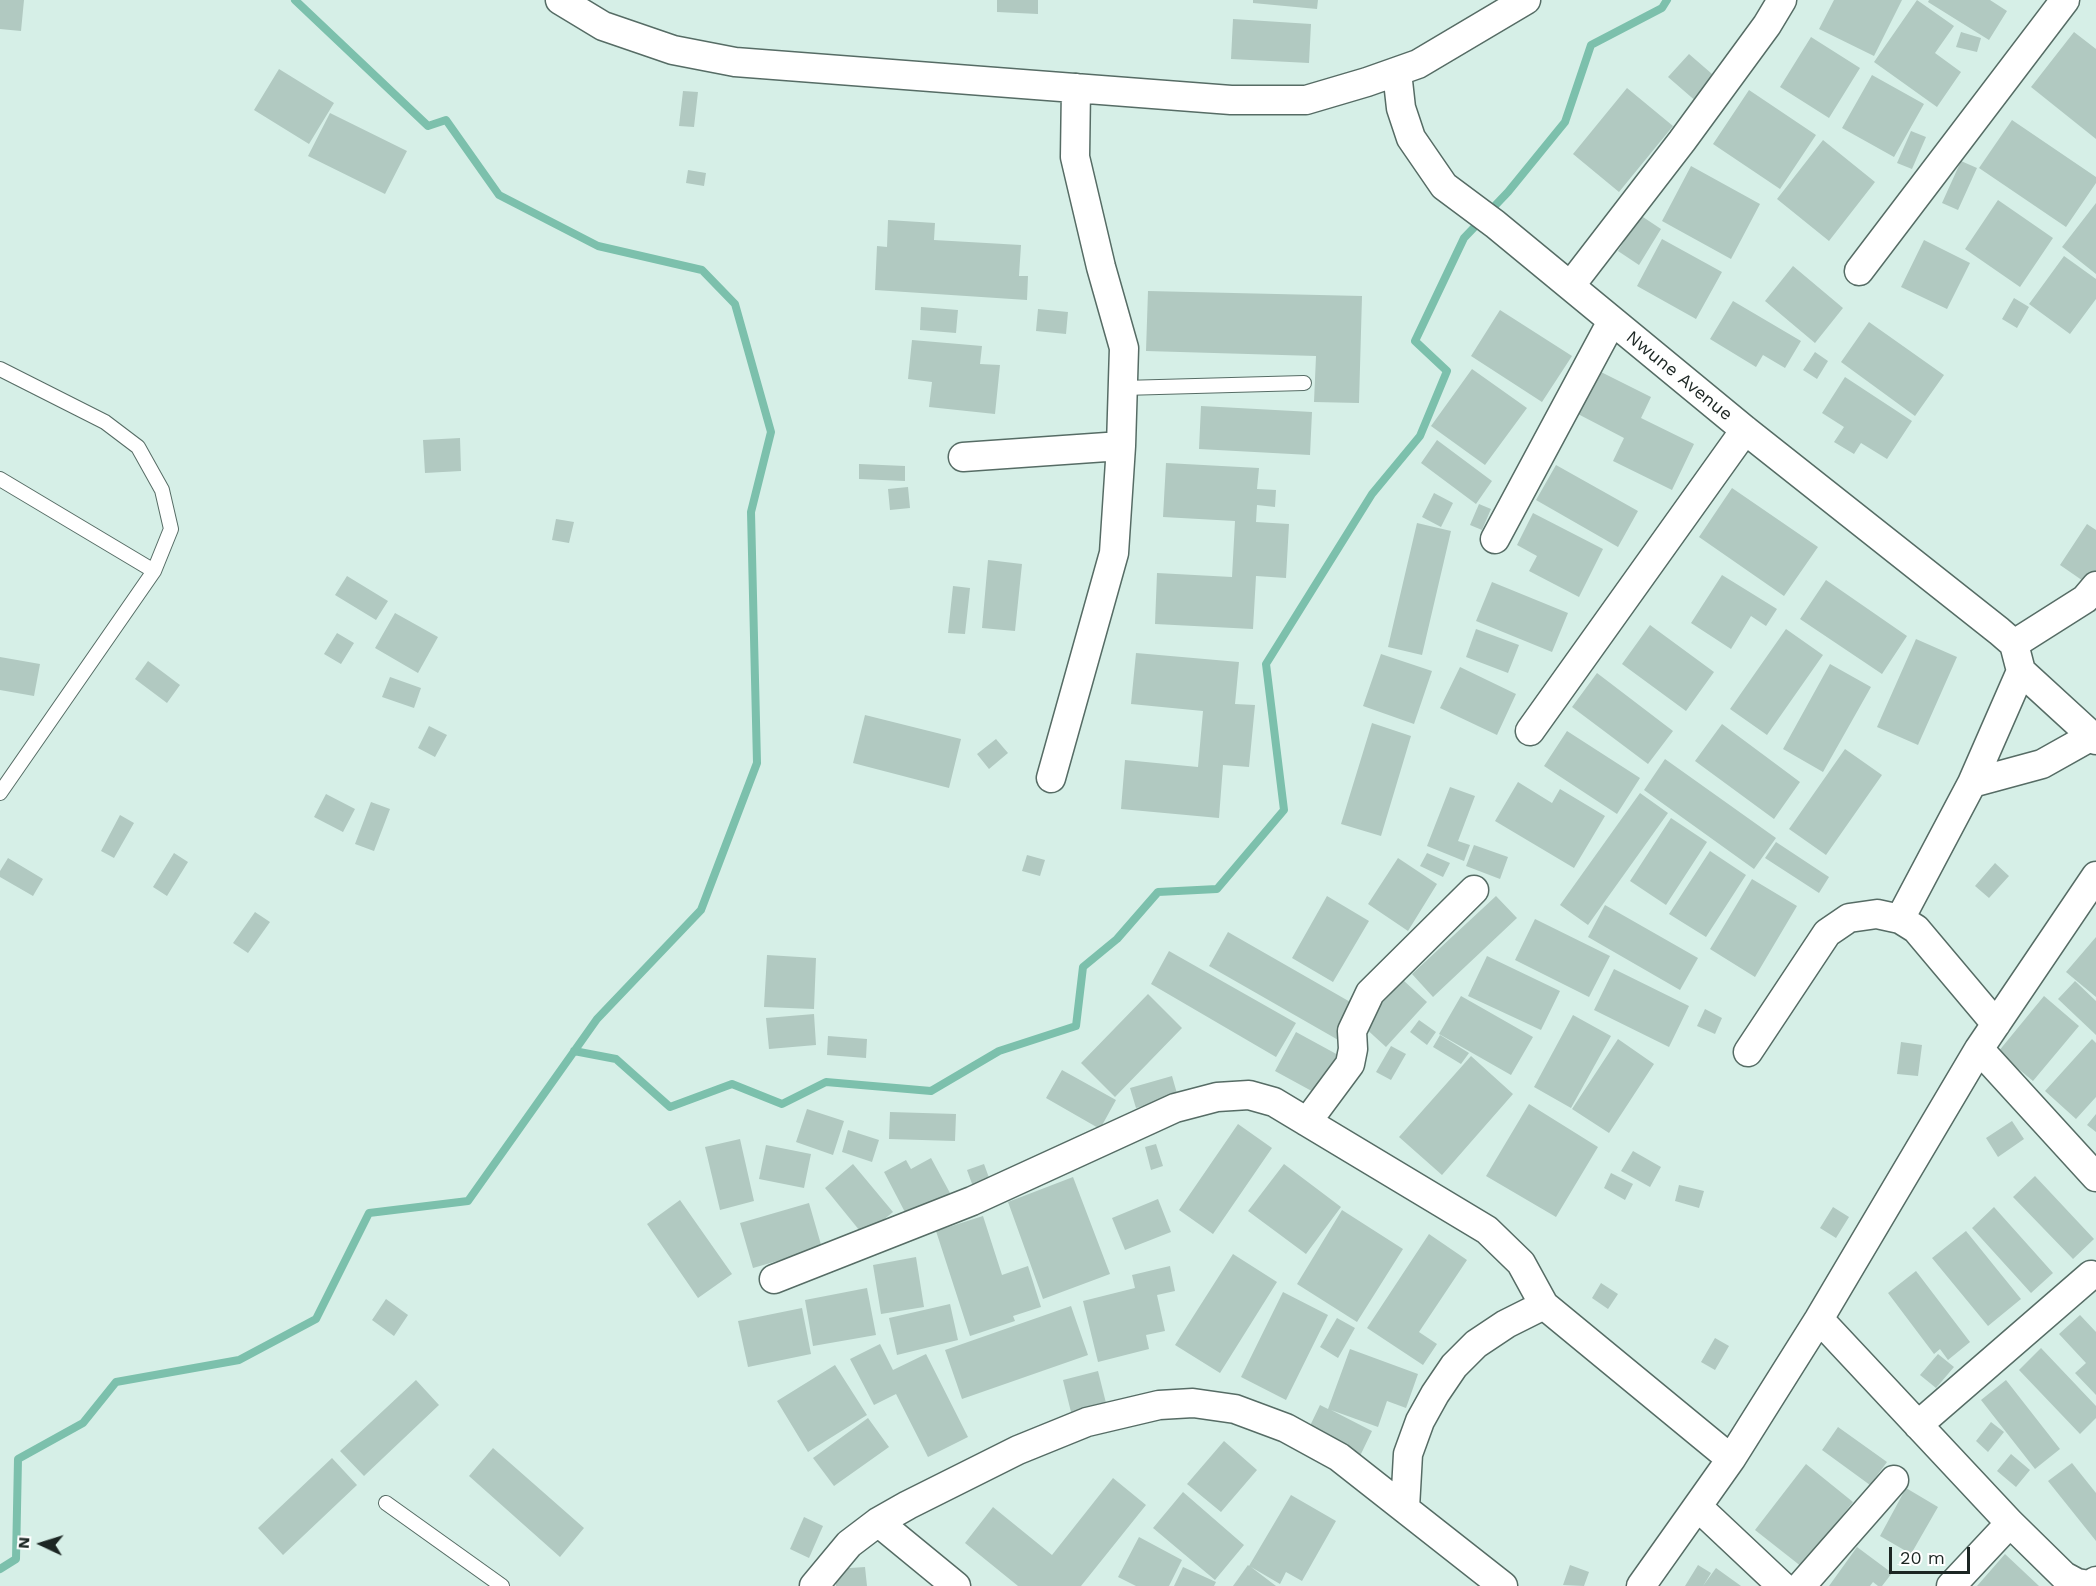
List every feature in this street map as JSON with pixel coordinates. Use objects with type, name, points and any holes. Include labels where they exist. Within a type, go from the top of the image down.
[{"type":"street","points":[[560,0],[603,26],[673,50],[735,62],[1231,100],[1306,100],[1396,72],[1418,64],[1526,0]]},
{"type":"street","points":[[1571,285],[1682,141],[1767,25],[1782,0]]},
{"type":"street","points":[[1859,271],[2065,0]]},
{"type":"street","name":"Nwune Avenue","points":[[1396,72],[1401,108],[1411,138],[1444,186],[1495,224],[1745,430],[1999,631],[2017,657],[2094,738]]},
{"type":"street","points":[[1051,778],[1114,553],[1122,446],[1124,348],[1101,267],[1076,157],[1076,88]]},
{"type":"street","points":[[1496,539],[1612,321]]},
{"type":"street","points":[[1530,731],[1745,430]]},
{"type":"street","points":[[963,457],[1122,446]]},
{"type":"street","points":[[1900,918],[1972,783],[2017,657],[2085,599],[2096,586]]},
{"type":"street","points":[[1972,783],[2042,764],[2094,738]]},
{"type":"street","points":[[1641,1586],[1731,1459],[1819,1318],[1979,1049],[2096,876]]},
{"type":"street","points":[[1306,1122],[1350,1064],[1353,1049],[1352,1031],[1370,993],[1474,891]]},
{"type":"street","points":[[1748,1052],[1827,933],[1849,918],[1877,914],[1900,918],[1916,929],[1996,1024]]},
{"type":"street","points":[[1979,1049],[2096,1177]]},
{"type":"street","points":[[774,1279],[972,1201],[1175,1108],[1216,1097],[1249,1095],[1274,1102],[1487,1230],[1521,1263],[1544,1305],[1731,1459]]},
{"type":"street","points":[[1918,1425],[2091,1275]]},
{"type":"street","points":[[1405,1508],[1408,1454],[1420,1421],[1454,1366],[1484,1339],[1506,1324],[1544,1305]]},
{"type":"street","points":[[1819,1318],[2010,1523],[2064,1576],[2077,1583],[2090,1585],[2096,1581]]},
{"type":"street","points":[[814,1586],[849,1544],[878,1522],[1018,1450],[1087,1422],[1159,1405],[1193,1403],[1235,1409],[1286,1428],[1339,1457],[1503,1586]]},
{"type":"street","points":[[1801,1586],[1894,1480]]},
{"type":"street","points":[[1698,1507],[1782,1586]]},
{"type":"street","points":[[878,1522],[956,1586]]},
{"type":"street","points":[[1951,1586],[2010,1523]]},
{"type":"lane","points":[[0,369],[105,423],[138,447],[162,490],[171,529],[154,571],[0,793]]},
{"type":"lane","points":[[1123,388],[1304,383]]},
{"type":"lane","points":[[0,479],[154,571]]},
{"type":"lane","points":[[386,1503],[502,1586]]},
{"type":"building","points":[[0,0],[24,0],[21,31],[0,29]]},
{"type":"building","points":[[997,0],[1038,0],[1038,14],[997,12]]},
{"type":"building","points":[[1253,0],[1318,0],[1317,9],[1253,3]]},
{"type":"building","points":[[1834,0],[1902,0],[1874,56],[1819,29]]},
{"type":"building","points":[[1917,0],[1954,26],[1935,53],[1961,72],[1937,107],[1874,62]]},
{"type":"building","points":[[1929,0],[1990,0],[2007,11],[1989,40],[1928,2]]},
{"type":"building","points":[[1233,19],[1311,24],[1309,63],[1231,59]]},
{"type":"building","points":[[1961,32],[1981,38],[1977,52],[1956,47]]},
{"type":"building","points":[[2074,32],[2096,49],[2096,139],[2031,87]]},
{"type":"building","points":[[1811,37],[1860,68],[1829,118],[1780,87]]},
{"type":"building","points":[[1689,54],[1719,80],[1698,103],[1668,77]]},
{"type":"building","points":[[279,69],[334,103],[309,144],[254,110]]},
{"type":"building","points":[[1872,75],[1924,104],[1894,157],[1842,128]]},
{"type":"building","points":[[1627,88],[1673,126],[1619,192],[1573,154]]},
{"type":"building","points":[[1749,90],[1816,135],[1780,189],[1713,144]]},
{"type":"building","points":[[683,91],[698,92],[694,127],[679,126]]},
{"type":"building","points":[[330,113],[407,151],[385,194],[308,156]]},
{"type":"building","points":[[2012,120],[2096,177],[2096,183],[2066,227],[1979,168]]},
{"type":"building","points":[[1911,131],[1926,137],[1912,169],[1897,163]]},
{"type":"building","points":[[1823,140],[1875,182],[1829,241],[1777,199]]},
{"type":"building","points":[[1961,161],[1977,168],[1958,210],[1942,203]]},
{"type":"building","points":[[1691,166],[1760,204],[1731,259],[1662,221]]},
{"type":"building","points":[[688,170],[706,173],[704,186],[686,183]]},
{"type":"building","points":[[1998,200],[2053,238],[2020,287],[1965,249]]},
{"type":"building","points":[[2096,203],[2096,274],[2062,247]]},
{"type":"building","points":[[1640,215],[1661,229],[1639,265],[1618,251]]},
{"type":"building","points":[[888,220],[935,223],[934,240],[1021,245],[1019,276],[1028,276],[1027,300],[875,290],[877,246],[887,247]]},
{"type":"building","points":[[1662,239],[1722,272],[1696,319],[1637,286]]},
{"type":"building","points":[[1924,240],[1970,263],[1947,309],[1901,287]]},
{"type":"building","points":[[2064,256],[2096,279],[2096,299],[2070,334],[2029,304]]},
{"type":"building","points":[[1793,266],[1843,308],[1815,343],[1765,301]]},
{"type":"building","points":[[1148,291],[1362,296],[1359,403],[1314,402],[1316,356],[1146,351]]},
{"type":"building","points":[[2014,298],[2029,307],[2017,328],[2002,319]]},
{"type":"building","points":[[1733,301],[1801,341],[1785,368],[1763,355],[1756,367],[1710,339]]},
{"type":"building","points":[[921,307],[958,310],[956,333],[920,330]]},
{"type":"building","points":[[1038,309],[1068,312],[1066,334],[1036,331]]},
{"type":"building","points":[[1500,310],[1572,356],[1542,402],[1471,356]]},
{"type":"building","points":[[1869,322],[1944,375],[1915,416],[1841,362]]},
{"type":"building","points":[[912,340],[982,346],[980,364],[1000,365],[995,414],[929,407],[932,382],[908,379]]},
{"type":"building","points":[[1815,352],[1828,361],[1817,379],[1803,370]]},
{"type":"building","points":[[1472,369],[1527,408],[1485,465],[1431,426]]},
{"type":"building","points":[[1599,371],[1651,397],[1641,418],[1694,444],[1672,490],[1613,461],[1624,438],[1578,414]]},
{"type":"building","points":[[1845,377],[1912,421],[1887,459],[1861,443],[1854,454],[1834,442],[1844,427],[1822,413]]},
{"type":"building","points":[[1201,406],[1312,412],[1310,455],[1199,449]]},
{"type":"building","points":[[460,438],[461,471],[425,473],[423,440]]},
{"type":"building","points":[[1437,440],[1492,481],[1476,504],[1421,463]]},
{"type":"building","points":[[1166,463],[1259,468],[1257,489],[1276,490],[1275,507],[1257,505],[1256,522],[1289,524],[1286,578],[1256,576],[1253,629],[1155,624],[1157,573],[1232,577],[1235,521],[1163,517]]},
{"type":"building","points":[[859,464],[905,466],[905,481],[859,479]]},
{"type":"building","points":[[1556,465],[1638,511],[1618,547],[1536,500]]},
{"type":"building","points":[[908,487],[910,508],[890,510],[888,489]]},
{"type":"building","points":[[1732,488],[1818,547],[1784,596],[1699,537]]},
{"type":"building","points":[[1434,493],[1453,503],[1441,527],[1422,517]]},
{"type":"building","points":[[1479,504],[1491,509],[1482,530],[1470,525]]},
{"type":"building","points":[[1533,513],[1603,549],[1579,597],[1529,571],[1537,556],[1517,545]]},
{"type":"building","points":[[556,519],[574,522],[569,543],[552,540]]},
{"type":"building","points":[[1417,523],[1451,531],[1422,655],[1388,647]]},
{"type":"building","points":[[2087,524],[2096,530],[2096,575],[2089,585],[2060,565]]},
{"type":"building","points":[[988,560],[1022,564],[1015,631],[982,628]]},
{"type":"building","points":[[1722,575],[1777,609],[1766,626],[1751,616],[1731,649],[1691,623]]},
{"type":"building","points":[[347,576],[388,601],[376,620],[335,595]]},
{"type":"building","points":[[1826,580],[1907,636],[1882,674],[1800,619]]},
{"type":"building","points":[[1492,582],[1568,613],[1552,652],[1476,621]]},
{"type":"building","points":[[953,586],[970,588],[965,634],[948,633]]},
{"type":"building","points":[[395,613],[438,637],[418,673],[375,648]]},
{"type":"building","points":[[1650,625],[1714,672],[1686,711],[1622,664]]},
{"type":"building","points":[[1476,629],[1519,645],[1508,673],[1466,657]]},
{"type":"building","points":[[1786,629],[1823,655],[1767,735],[1730,709]]},
{"type":"building","points":[[337,633],[354,643],[341,664],[324,654]]},
{"type":"building","points":[[1916,639],[1957,657],[1918,745],[1877,727]]},
{"type":"building","points":[[1136,653],[1239,662],[1235,704],[1255,705],[1249,767],[1223,765],[1219,818],[1121,809],[1125,760],[1198,767],[1203,711],[1131,704]]},
{"type":"building","points":[[1381,654],[1432,671],[1414,724],[1363,706]]},
{"type":"building","points":[[0,657],[40,664],[34,696],[0,690]]},
{"type":"building","points":[[148,661],[180,685],[167,703],[135,679]]},
{"type":"building","points":[[1830,664],[1871,687],[1823,772],[1783,749]]},
{"type":"building","points":[[1460,667],[1516,694],[1497,735],[1440,708]]},
{"type":"building","points":[[1597,673],[1673,731],[1648,764],[1572,707]]},
{"type":"building","points":[[390,677],[421,688],[414,708],[382,697]]},
{"type":"building","points":[[865,715],[961,739],[949,788],[853,763]]},
{"type":"building","points":[[1372,723],[1411,736],[1381,836],[1341,824]]},
{"type":"building","points":[[1722,724],[1800,782],[1774,819],[1695,761]]},
{"type":"building","points":[[429,726],[447,735],[435,757],[418,748]]},
{"type":"building","points":[[1567,731],[1640,778],[1617,814],[1544,766]]},
{"type":"building","points":[[996,739],[1008,753],[989,769],[977,754]]},
{"type":"building","points":[[1845,749],[1882,775],[1826,855],[1789,829]]},
{"type":"building","points":[[1665,759],[1776,838],[1754,869],[1644,790]]},
{"type":"building","points":[[1518,782],[1552,803],[1560,789],[1605,816],[1574,868],[1495,821]]},
{"type":"building","points":[[1450,787],[1475,796],[1458,841],[1470,845],[1464,861],[1427,846]]},
{"type":"building","points":[[1640,793],[1668,813],[1588,925],[1560,905]]},
{"type":"building","points":[[326,794],[355,809],[343,832],[314,817]]},
{"type":"building","points":[[371,802],[390,809],[374,851],[355,844]]},
{"type":"building","points":[[120,815],[134,823],[114,858],[101,851]]},
{"type":"building","points":[[1671,818],[1707,842],[1666,905],[1630,881]]},
{"type":"building","points":[[1776,842],[1829,877],[1819,893],[1765,858]]},
{"type":"building","points":[[1474,845],[1508,857],[1500,879],[1466,866]]},
{"type":"building","points":[[1710,851],[1746,875],[1706,937],[1669,914]]},
{"type":"building","points":[[174,853],[188,862],[167,896],[153,887]]},
{"type":"building","points":[[1427,853],[1450,863],[1443,877],[1420,866]]},
{"type":"building","points":[[1027,855],[1045,860],[1040,876],[1022,871]]},
{"type":"building","points":[[8,858],[43,879],[33,896],[0,877],[0,871]]},
{"type":"building","points":[[1398,858],[1437,884],[1408,931],[1368,904]]},
{"type":"building","points":[[1995,863],[2009,876],[1989,898],[1975,886]]},
{"type":"building","points":[[1752,879],[1797,906],[1755,977],[1710,949]]},
{"type":"building","points":[[1327,896],[1369,921],[1333,982],[1292,958]]},
{"type":"building","points":[[1496,896],[1517,918],[1433,997],[1412,974]]},
{"type":"building","points":[[1605,905],[1698,958],[1680,990],[1588,937]]},
{"type":"building","points":[[255,912],[270,922],[248,953],[233,943]]},
{"type":"building","points":[[1535,919],[1610,956],[1589,997],[1515,960]]},
{"type":"building","points":[[1228,932],[1359,1007],[1340,1041],[1209,966]]},
{"type":"building","points":[[2096,937],[2096,997],[2066,972]]},
{"type":"building","points":[[1169,951],[1296,1023],[1276,1057],[1151,984]]},
{"type":"building","points":[[767,955],[816,958],[814,1009],[764,1007]]},
{"type":"building","points":[[1487,956],[1560,991],[1541,1030],[1468,996]]},
{"type":"building","points":[[1614,969],[1689,1006],[1669,1047],[1594,1010]]},
{"type":"building","points":[[1403,980],[1427,1002],[1386,1047],[1362,1025]]},
{"type":"building","points":[[2075,981],[2096,1001],[2096,1035],[2058,999]]},
{"type":"building","points":[[1148,994],[1182,1028],[1115,1097],[1081,1063]]},
{"type":"building","points":[[1461,996],[1533,1037],[1511,1075],[1439,1034]]},
{"type":"building","points":[[2044,996],[2079,1026],[2033,1081],[1998,1052]]},
{"type":"building","points":[[1705,1009],[1722,1018],[1715,1034],[1697,1026]]},
{"type":"building","points":[[814,1014],[816,1045],[769,1049],[766,1018]]},
{"type":"building","points":[[1573,1015],[1611,1036],[1571,1108],[1534,1087]]},
{"type":"building","points":[[1419,1020],[1436,1032],[1427,1045],[1410,1032]]},
{"type":"building","points":[[1296,1032],[1340,1056],[1319,1095],[1275,1071]]},
{"type":"building","points":[[1440,1035],[1469,1053],[1461,1064],[1433,1047]]},
{"type":"building","points":[[828,1036],[867,1039],[866,1058],[827,1055]]},
{"type":"building","points":[[1618,1039],[1654,1064],[1609,1133],[1572,1109]]},
{"type":"building","points":[[2092,1039],[2096,1043],[2096,1097],[2076,1119],[2045,1091]]},
{"type":"building","points":[[1901,1042],[1922,1045],[1918,1076],[1897,1074]]},
{"type":"building","points":[[1391,1046],[1406,1054],[1391,1080],[1376,1072]]},
{"type":"building","points":[[1471,1056],[1513,1094],[1442,1175],[1399,1137]]},
{"type":"building","points":[[1062,1070],[1116,1100],[1100,1129],[1046,1098]]},
{"type":"building","points":[[1172,1076],[1178,1097],[1136,1108],[1130,1088]]},
{"type":"building","points":[[1529,1104],[1598,1147],[1556,1217],[1486,1176]]},
{"type":"building","points":[[807,1109],[844,1121],[833,1155],[796,1142]]},
{"type":"building","points":[[890,1112],[956,1114],[955,1141],[889,1139]]},
{"type":"building","points":[[2096,1114],[2096,1132],[2087,1125]]},
{"type":"building","points":[[2012,1121],[2024,1139],[1998,1157],[1986,1138]]},
{"type":"building","points":[[1238,1124],[1272,1148],[1213,1234],[1179,1210]]},
{"type":"building","points":[[848,1130],[879,1140],[872,1162],[842,1152]]},
{"type":"building","points":[[740,1139],[754,1201],[720,1210],[705,1147]]},
{"type":"building","points":[[1156,1144],[1163,1166],[1151,1170],[1145,1147]]},
{"type":"building","points":[[766,1145],[811,1154],[804,1188],[759,1179]]},
{"type":"building","points":[[1633,1151],[1661,1167],[1650,1187],[1621,1171]]},
{"type":"building","points":[[931,1158],[950,1193],[907,1216],[884,1172],[906,1160],[911,1169]]},
{"type":"building","points":[[853,1164],[893,1212],[864,1236],[825,1188]]},
{"type":"building","points":[[984,1164],[992,1186],[975,1192],[967,1170]]},
{"type":"building","points":[[1284,1164],[1341,1207],[1306,1254],[1248,1211]]},
{"type":"building","points":[[1611,1173],[1633,1184],[1625,1200],[1604,1188]]},
{"type":"building","points":[[2035,1176],[2094,1239],[2073,1259],[2013,1197]]},
{"type":"building","points":[[1073,1177],[1110,1274],[1043,1299],[1008,1202]]},
{"type":"building","points":[[1679,1185],[1704,1191],[1699,1208],[1675,1201]]},
{"type":"building","points":[[1158,1199],[1171,1232],[1125,1250],[1112,1218]]},
{"type":"building","points":[[680,1200],[732,1274],[698,1298],[647,1224]]},
{"type":"building","points":[[809,1203],[822,1248],[753,1268],[740,1223]]},
{"type":"building","points":[[1833,1207],[1849,1217],[1836,1238],[1820,1228]]},
{"type":"building","points":[[1994,1207],[2053,1273],[2031,1293],[1972,1228]]},
{"type":"building","points":[[1342,1210],[1403,1249],[1357,1322],[1297,1284]]},
{"type":"building","points":[[983,1216],[1002,1275],[1028,1266],[1041,1307],[1013,1316],[1015,1321],[970,1336],[936,1231]]},
{"type":"building","points":[[1966,1231],[2021,1299],[1988,1326],[1932,1258]]},
{"type":"building","points":[[1429,1234],[1467,1260],[1419,1332],[1437,1344],[1423,1365],[1367,1328]]},
{"type":"building","points":[[1233,1254],[1277,1282],[1220,1373],[1175,1345]]},
{"type":"building","points":[[916,1257],[924,1307],[881,1314],[873,1265]]},
{"type":"building","points":[[1170,1266],[1175,1291],[1157,1295],[1165,1331],[1146,1335],[1149,1349],[1098,1362],[1083,1301],[1135,1288],[1132,1275]]},
{"type":"building","points":[[1916,1271],[1970,1342],[1948,1360],[1940,1349],[1934,1354],[1888,1293]]},
{"type":"building","points":[[1601,1283],[1618,1294],[1608,1309],[1592,1298]]},
{"type":"building","points":[[867,1288],[876,1335],[813,1346],[805,1300]]},
{"type":"building","points":[[1283,1292],[1328,1315],[1286,1400],[1241,1377]]},
{"type":"building","points":[[386,1299],[408,1315],[394,1336],[372,1320]]},
{"type":"building","points":[[950,1304],[958,1340],[897,1355],[889,1318]]},
{"type":"building","points":[[1071,1306],[1088,1355],[962,1399],[945,1350]]},
{"type":"building","points":[[802,1308],[811,1354],[748,1367],[738,1321]]},
{"type":"building","points":[[2080,1315],[2096,1332],[2096,1395],[2075,1373],[2086,1363],[2059,1334]]},
{"type":"building","points":[[1337,1318],[1355,1328],[1338,1358],[1320,1347]]},
{"type":"building","points":[[1715,1338],[1729,1346],[1715,1370],[1701,1362]]},
{"type":"building","points":[[880,1344],[893,1370],[926,1354],[968,1437],[928,1457],[896,1394],[874,1405],[850,1359]]},
{"type":"building","points":[[2041,1348],[2096,1406],[2096,1418],[2080,1434],[2019,1370]]},
{"type":"building","points":[[1350,1349],[1418,1374],[1406,1408],[1387,1401],[1378,1427],[1331,1410],[1372,1431],[1360,1456],[1308,1430],[1320,1405],[1328,1409]]},
{"type":"building","points":[[1938,1354],[1954,1367],[1936,1388],[1920,1375]]},
{"type":"building","points":[[835,1365],[867,1415],[808,1452],[777,1401]]},
{"type":"building","points":[[1098,1371],[1107,1407],[1072,1416],[1063,1380]]},
{"type":"building","points":[[416,1380],[439,1405],[364,1476],[340,1451]]},
{"type":"building","points":[[2006,1380],[2060,1449],[2035,1469],[1981,1400]]},
{"type":"building","points":[[868,1418],[889,1447],[834,1486],[813,1458]]},
{"type":"building","points":[[1991,1422],[2004,1432],[1988,1452],[1976,1441]]},
{"type":"building","points":[[1838,1427],[1887,1462],[1870,1485],[1822,1450]]},
{"type":"building","points":[[1224,1441],[1257,1470],[1221,1512],[1187,1484]]},
{"type":"building","points":[[493,1448],[584,1528],[560,1557],[469,1476]]},
{"type":"building","points":[[2011,1454],[2030,1470],[2016,1487],[1997,1471]]},
{"type":"building","points":[[332,1458],[357,1485],[283,1555],[258,1528]]},
{"type":"building","points":[[2072,1463],[2096,1493],[2096,1541],[2048,1481]]},
{"type":"building","points":[[1806,1464],[1853,1502],[1802,1567],[1755,1530]]},
{"type":"building","points":[[1113,1478],[1146,1505],[1081,1586],[1018,1586],[965,1543],[993,1507],[1052,1555]]},
{"type":"building","points":[[1906,1488],[1938,1507],[1911,1554],[1880,1536]]},
{"type":"building","points":[[1183,1492],[1244,1545],[1215,1580],[1153,1528]]},
{"type":"building","points":[[1291,1495],[1336,1521],[1302,1581],[1286,1572],[1280,1584],[1251,1567],[1276,1586],[1233,1586],[1249,1566]]},
{"type":"building","points":[[804,1517],[823,1526],[809,1558],[790,1549]]},
{"type":"building","points":[[1139,1537],[1182,1560],[1169,1586],[1136,1586],[1118,1577]]},
{"type":"building","points":[[1857,1547],[1892,1573],[1882,1586],[1873,1582],[1870,1586],[1829,1586]]},
{"type":"building","points":[[2005,1554],[2039,1586],[1977,1586]]},
{"type":"building","points":[[1570,1565],[1589,1572],[1584,1586],[1563,1585]]},
{"type":"building","points":[[1698,1565],[1711,1573],[1703,1586],[1685,1586]]},
{"type":"building","points":[[865,1567],[867,1586],[836,1586],[835,1569]]},
{"type":"building","points":[[1183,1567],[1216,1582],[1214,1586],[1174,1586]]},
{"type":"building","points":[[1716,1568],[1741,1586],[1703,1586]]},
{"type":"waterway","points":[[0,1569],[16,1559],[18,1459],[83,1423],[116,1382],[239,1360],[316,1319],[369,1213],[468,1201],[597,1019],[701,910],[757,763],[751,512],[771,432],[735,304],[702,270],[598,246],[499,195],[446,120],[428,126],[295,0]]},
{"type":"waterway","points":[[574,1051],[616,1059],[670,1107],[732,1084],[782,1104],[826,1082],[931,1091],[999,1051],[1076,1026],[1083,967],[1117,939],[1158,892],[1217,889],[1284,810],[1266,664],[1372,494],[1420,436],[1447,371],[1415,341],[1464,238],[1508,192],[1565,122],[1591,45],[1662,8],[1667,0]]}]
